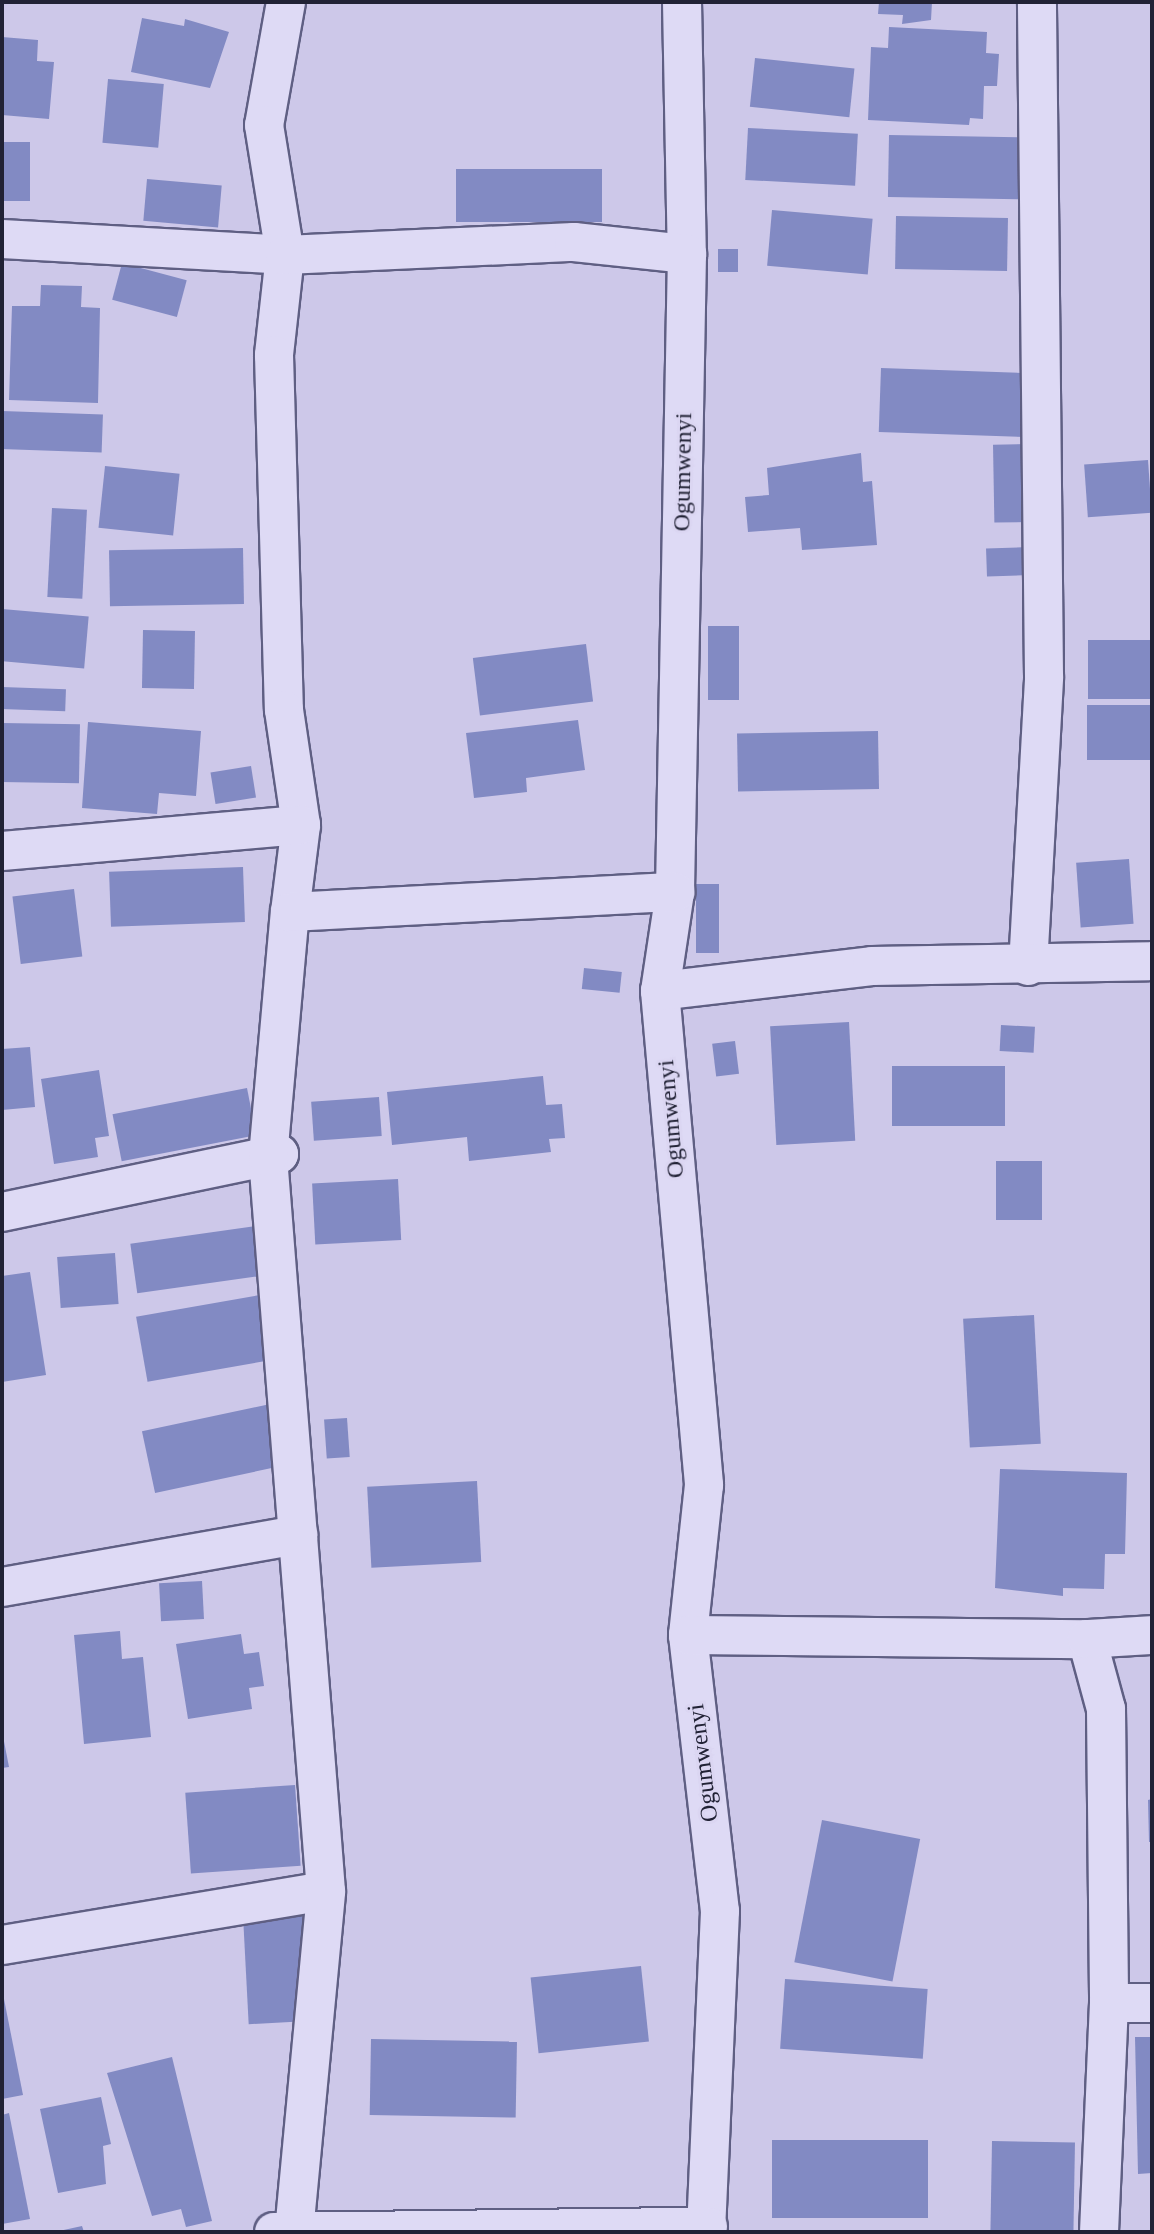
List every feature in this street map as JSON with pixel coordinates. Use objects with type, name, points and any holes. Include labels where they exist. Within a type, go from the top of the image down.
[{"type":"street","points":[[286,2],[264,125],[285,255],[274,355],[284,710],[301,825],[268,1157],[326,1891],[288,2231],[707,2230]]},
{"type":"street","name":"Ogumwenyi","points":[[682,2],[687,254],[675,892],[660,991],[704,1485],[688,1635],[720,1911],[707,2230]]},
{"type":"street","points":[[1028,966],[1044,676],[1037,2]]},
{"type":"street","points":[[2,239],[285,255],[574,242],[687,254]]},
{"type":"street","points":[[2,851],[301,825]]},
{"type":"street","points":[[290,912],[675,892]]},
{"type":"street","points":[[660,991],[872,966],[1028,966],[1152,961]]},
{"type":"street","points":[[2,1212],[279,1154],[268,1157]]},
{"type":"street","points":[[2,1587],[298,1535]]},
{"type":"street","points":[[688,1635],[1087,1639],[1152,1635]]},
{"type":"street","points":[[1087,1639],[1106,1709],[1109,2003],[1099,2232]]},
{"type":"street","points":[[2,1945],[326,1891]]},
{"type":"street","points":[[1109,2003],[1152,2003]]},
{"type":"building","points":[[879,2],[932,2],[931,20],[902,24],[903,15],[878,14]]},
{"type":"building","points":[[142,18],[184,26],[185,19],[229,32],[210,88],[131,72]]},
{"type":"building","points":[[889,27],[987,32],[986,53],[999,54],[997,86],[984,86],[983,119],[970,118],[969,125],[868,120],[871,47],[888,48]]},
{"type":"building","points":[[2,37],[38,40],[37,61],[54,62],[49,119],[2,115]]},
{"type":"building","points":[[755,58],[854,68],[849,117],[750,107]]},
{"type":"building","points":[[108,79],[164,84],[158,148],[102,143]]},
{"type":"building","points":[[748,128],[858,134],[855,186],[745,180]]},
{"type":"building","points":[[889,135],[1023,137],[1022,199],[888,197]]},
{"type":"building","points":[[2,142],[30,142],[30,201],[2,201]]},
{"type":"building","points":[[456,169],[602,169],[602,222],[456,222]]},
{"type":"building","points":[[147,179],[222,186],[218,227],[143,221]]},
{"type":"building","points":[[772,210],[873,219],[868,275],[767,266]]},
{"type":"building","points":[[896,216],[1008,218],[1007,271],[895,269]]},
{"type":"building","points":[[718,249],[738,249],[738,272],[718,272]]},
{"type":"building","points":[[122,263],[187,280],[177,317],[112,300]]},
{"type":"building","points":[[41,285],[82,286],[81,307],[100,308],[98,403],[9,400],[12,306],[40,306]]},
{"type":"building","points":[[881,368],[1028,373],[1026,437],[879,432]]},
{"type":"building","points":[[2,411],[103,415],[102,453],[2,449]]},
{"type":"building","points":[[1029,444],[1030,522],[994,523],[993,445]]},
{"type":"building","points":[[861,453],[863,482],[872,481],[877,545],[802,550],[800,528],[748,532],[745,497],[769,495],[767,468]]},
{"type":"building","points":[[1148,460],[1152,513],[1088,517],[1084,464]]},
{"type":"building","points":[[105,466],[180,474],[173,535],[99,528]]},
{"type":"building","points":[[52,508],[87,510],[82,599],[47,597]]},
{"type":"building","points":[[1029,547],[1030,575],[987,576],[986,549]]},
{"type":"building","points":[[243,548],[244,604],[110,606],[109,550]]},
{"type":"building","points":[[2,609],[89,617],[84,668],[2,661]]},
{"type":"building","points":[[708,626],[739,626],[739,700],[708,700]]},
{"type":"building","points":[[143,630],[195,631],[194,689],[142,688]]},
{"type":"building","points":[[1088,640],[1152,640],[1152,699],[1088,699]]},
{"type":"building","points":[[586,644],[593,702],[480,715],[473,658]]},
{"type":"building","points":[[2,687],[66,689],[65,711],[2,709]]},
{"type":"building","points":[[1087,705],[1152,705],[1152,760],[1087,760]]},
{"type":"building","points":[[578,720],[585,770],[526,778],[527,792],[474,798],[466,733]]},
{"type":"building","points":[[88,722],[201,731],[196,796],[159,793],[157,814],[82,808]]},
{"type":"building","points":[[2,723],[80,724],[79,783],[2,782]]},
{"type":"building","points":[[878,731],[879,789],[738,791],[737,733]]},
{"type":"building","points":[[251,766],[256,798],[216,804],[211,772]]},
{"type":"building","points":[[1129,859],[1134,924],[1081,928],[1076,863]]},
{"type":"building","points":[[243,867],[245,922],[111,927],[109,872]]},
{"type":"building","points":[[696,884],[719,884],[719,953],[696,953]]},
{"type":"building","points":[[74,889],[82,956],[21,964],[12,897]]},
{"type":"building","points":[[584,968],[622,972],[620,993],[582,989]]},
{"type":"building","points":[[849,1022],[855,1141],[776,1145],[770,1026]]},
{"type":"building","points":[[1001,1025],[1035,1027],[1034,1053],[1000,1051]]},
{"type":"building","points":[[735,1041],[739,1074],[716,1077],[712,1044]]},
{"type":"building","points":[[30,1047],[35,1107],[2,1110],[2,1049]]},
{"type":"building","points":[[892,1066],[1005,1066],[1005,1126],[892,1126]]},
{"type":"building","points":[[99,1070],[109,1136],[95,1138],[98,1157],[54,1164],[41,1079]]},
{"type":"building","points":[[543,1076],[546,1105],[562,1104],[565,1138],[549,1139],[551,1152],[469,1161],[467,1137],[392,1145],[387,1092]]},
{"type":"building","points":[[247,1088],[256,1135],[122,1161],[113,1114]]},
{"type":"building","points":[[379,1097],[382,1136],[314,1141],[311,1102]]},
{"type":"building","points":[[996,1161],[1042,1161],[1042,1220],[996,1220]]},
{"type":"building","points":[[398,1179],[401,1240],[315,1244],[312,1184]]},
{"type":"building","points":[[264,1225],[271,1275],[137,1293],[130,1244]]},
{"type":"building","points":[[115,1253],[119,1304],[61,1308],[57,1257]]},
{"type":"building","points":[[30,1272],[46,1375],[2,1382],[2,1276]]},
{"type":"building","points":[[271,1293],[282,1358],[148,1382],[136,1317]]},
{"type":"building","points":[[1034,1315],[1041,1444],[970,1448],[963,1319]]},
{"type":"building","points":[[275,1403],[288,1465],[155,1493],[142,1431]]},
{"type":"building","points":[[347,1418],[350,1457],[327,1459],[324,1420]]},
{"type":"building","points":[[1000,1469],[1127,1473],[1125,1554],[1105,1554],[1104,1589],[1063,1588],[1063,1596],[995,1588]]},
{"type":"building","points":[[477,1481],[481,1562],[371,1568],[367,1487]]},
{"type":"building","points":[[202,1581],[204,1619],[161,1621],[159,1583]]},
{"type":"building","points":[[120,1631],[122,1659],[143,1657],[151,1737],[84,1744],[74,1635]]},
{"type":"building","points":[[241,1634],[244,1654],[259,1652],[264,1686],[249,1688],[252,1709],[188,1719],[176,1644]]},
{"type":"building","points":[[2,1731],[9,1767],[2,1768]]},
{"type":"building","points":[[295,1785],[301,1866],[191,1873],[185,1793]]},
{"type":"building","points":[[1152,1799],[1152,1842],[1149,1842],[1148,1800]]},
{"type":"building","points":[[822,1820],[920,1839],[892,1981],[794,1962]]},
{"type":"building","points":[[307,1914],[313,2021],[249,2024],[243,1917]]},
{"type":"building","points":[[641,1966],[649,2042],[539,2053],[531,1978]]},
{"type":"building","points":[[785,1979],[928,1989],[923,2059],[780,2049]]},
{"type":"building","points":[[2,1995],[23,2095],[2,2099]]},
{"type":"building","points":[[1135,2037],[1152,2037],[1152,2173],[1138,2174]]},
{"type":"building","points":[[371,2039],[517,2042],[516,2118],[370,2115]]},
{"type":"building","points":[[172,2057],[212,2221],[186,2227],[181,2209],[152,2216],[107,2073]]},
{"type":"building","points":[[101,2097],[111,2144],[103,2146],[106,2184],[58,2193],[40,2109]]},
{"type":"building","points":[[9,2113],[30,2219],[2,2224],[2,2115]]},
{"type":"building","points":[[772,2140],[928,2140],[928,2218],[772,2218]]},
{"type":"building","points":[[992,2141],[1075,2142],[1073,2232],[990,2232]]},
{"type":"building","points":[[82,2226],[84,2232],[59,2232],[59,2231]]}]
